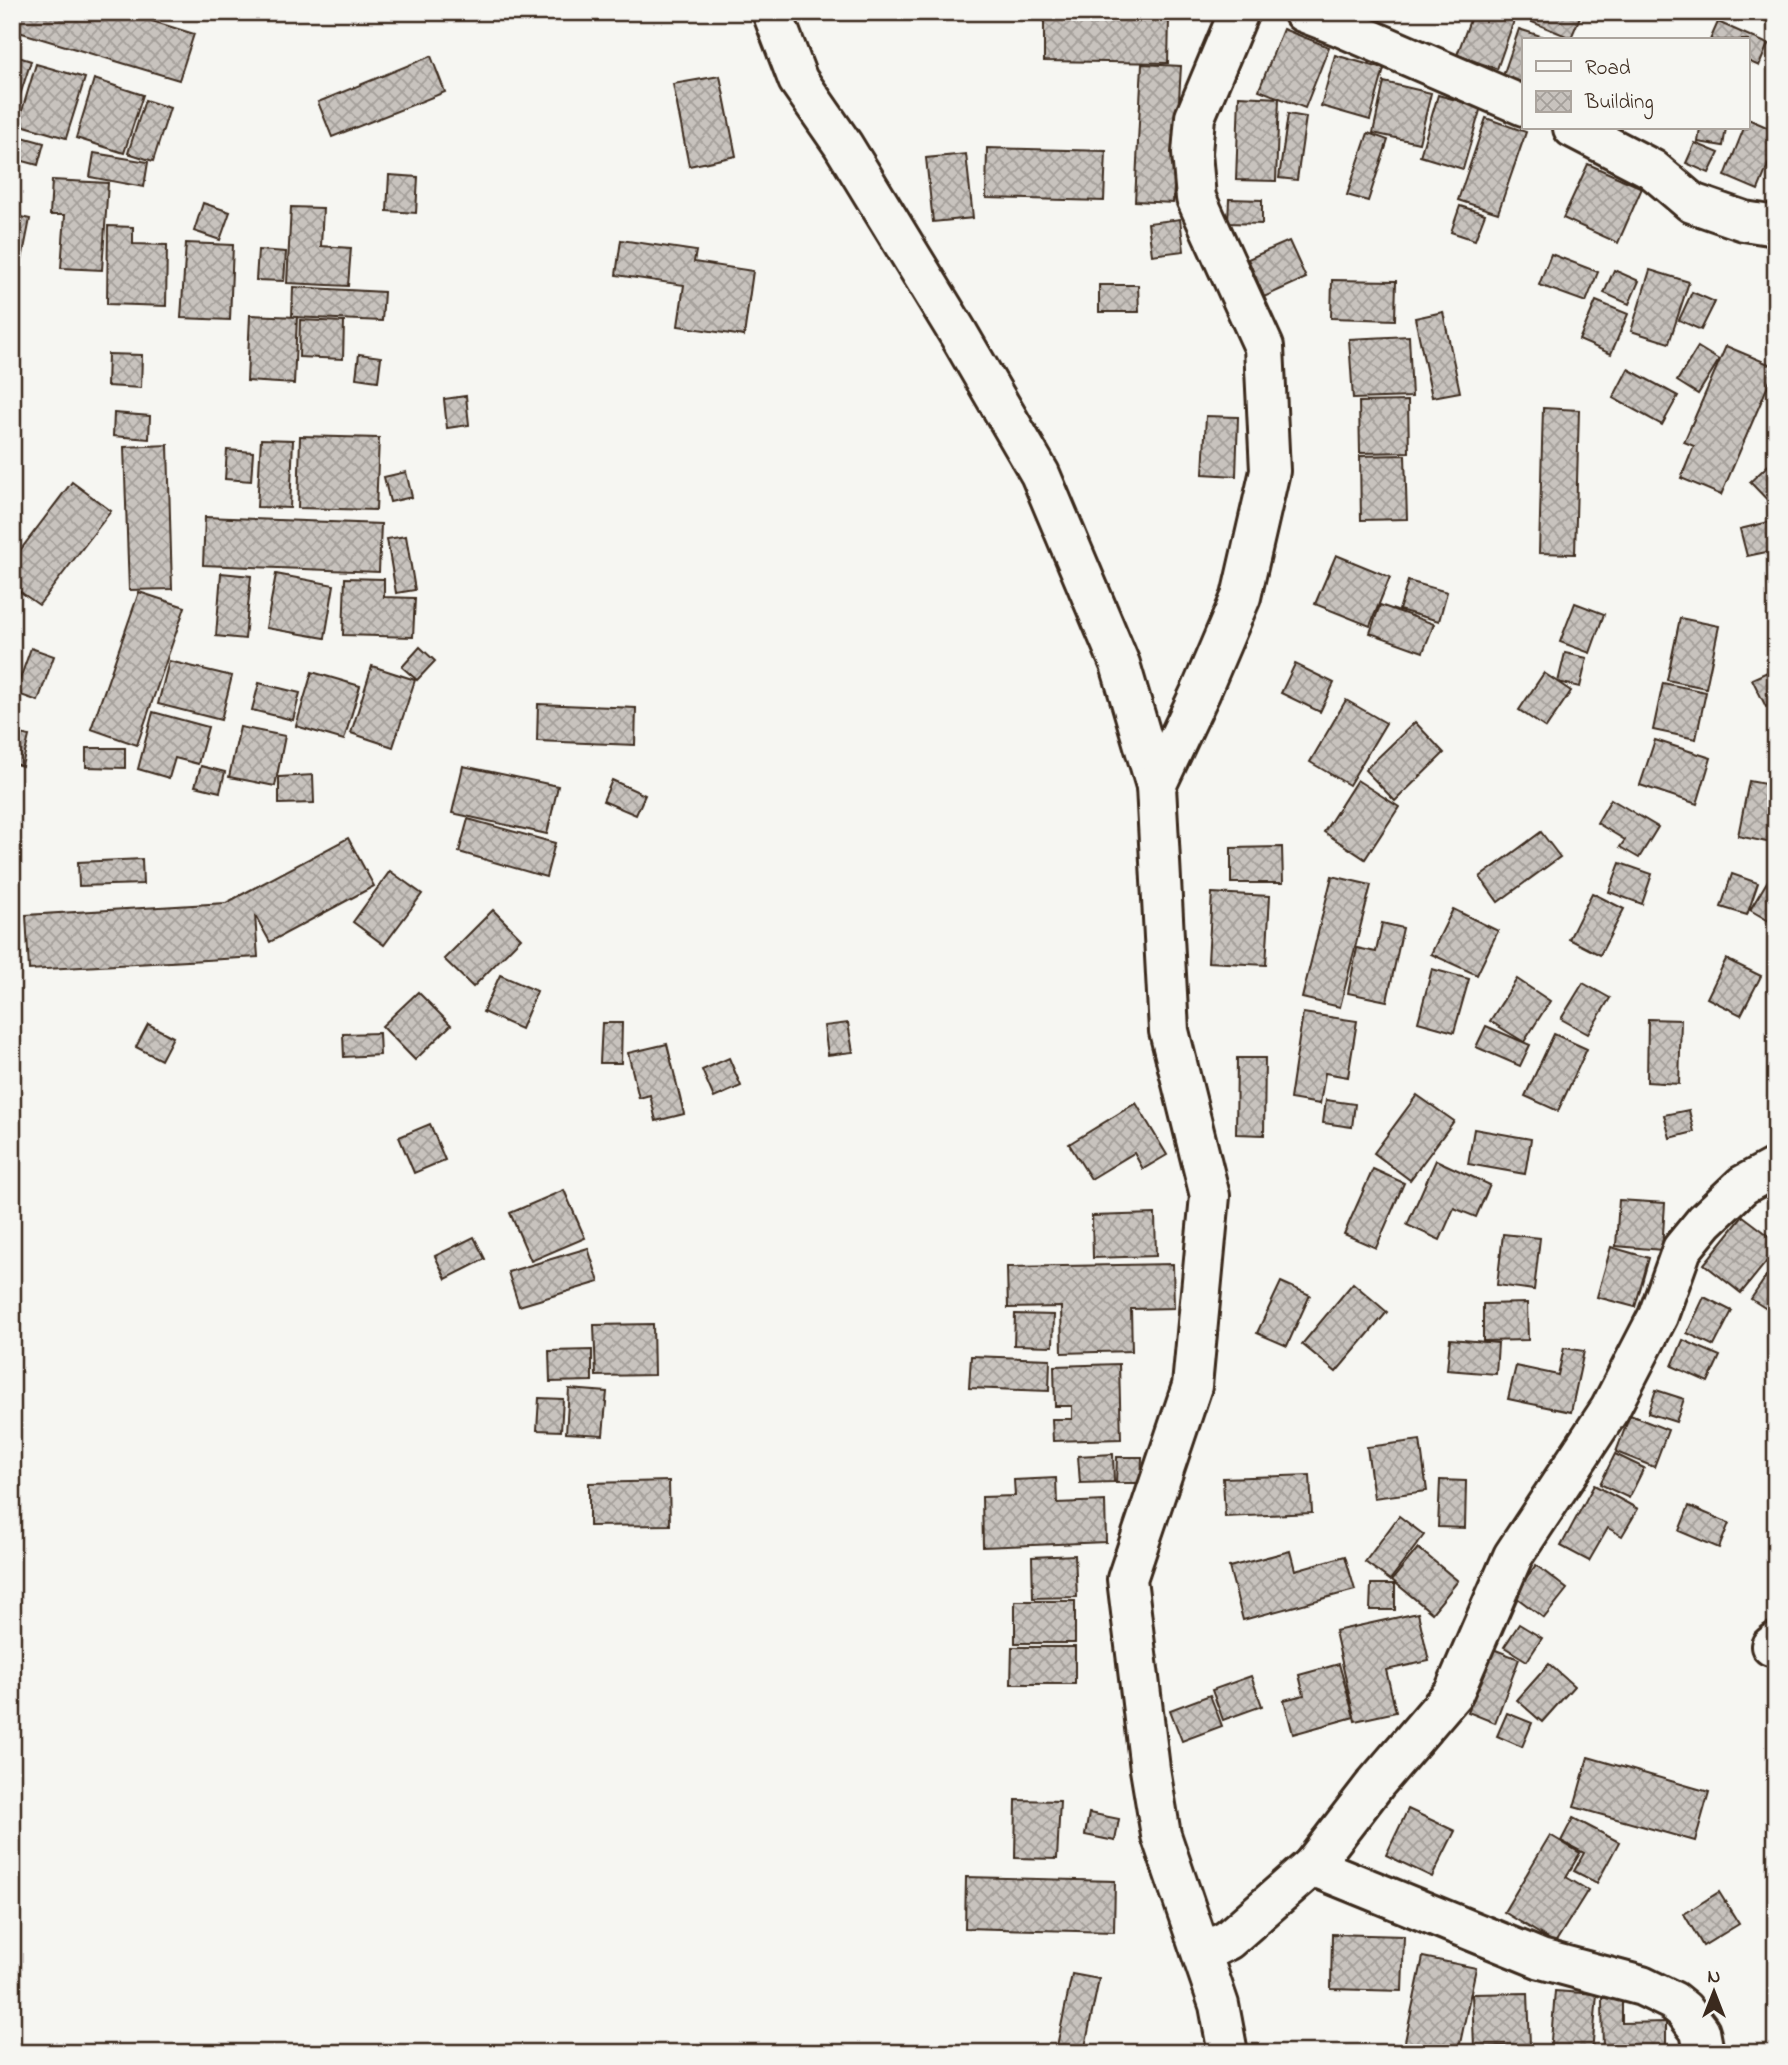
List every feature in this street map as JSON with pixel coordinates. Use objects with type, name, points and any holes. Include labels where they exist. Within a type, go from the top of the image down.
[{"type":"street","points":[[772,12],[798,80],[843,145],[923,274],[1040,474],[1121,664],[1156,786],[1169,1031],[1210,1196],[1192,1386],[1127,1579],[1150,1769],[1161,1835],[1219,2005],[1227,2045]]},
{"type":"street","points":[[1156,786],[1202,691],[1241,597],[1270,471],[1264,347],[1196,198],[1192,153],[1195,117],[1239,12]]},
{"type":"street","points":[[1303,12],[1522,105]]},
{"type":"street","points":[[1577,130],[1651,169],[1692,203],[1744,221],[1776,226]]},
{"type":"street","points":[[1202,1952],[1228,1940],[1312,1866],[1376,1783],[1454,1692],[1513,1556],[1610,1409],[1658,1316],[1682,1249],[1704,1221],[1743,1185],[1776,1167]]},
{"type":"street","points":[[1312,1866],[1541,1959],[1642,1986],[1673,2001],[1684,2010],[1700,2031],[1704,2051]]},
{"type":"building","points":[[12,12],[123,12],[194,34],[179,80],[12,30]]},
{"type":"building","points":[[1473,12],[1517,12],[1497,69],[1457,55]]},
{"type":"building","points":[[1524,12],[1582,12],[1571,38],[1522,18]]},
{"type":"building","points":[[1044,16],[1169,19],[1168,63],[1044,61]]},
{"type":"building","points":[[1718,22],[1768,44],[1759,66],[1750,62],[1750,38],[1711,38]]},
{"type":"building","points":[[1283,29],[1329,47],[1305,108],[1259,90]]},
{"type":"building","points":[[1519,29],[1547,38],[1522,38],[1522,86],[1502,79]]},
{"type":"building","points":[[12,55],[31,61],[13,117],[12,117]]},
{"type":"building","points":[[1335,55],[1384,69],[1370,120],[1321,106]]},
{"type":"building","points":[[431,56],[445,92],[332,137],[318,102]]},
{"type":"building","points":[[36,64],[85,78],[66,138],[18,124]]},
{"type":"building","points":[[1142,64],[1181,66],[1173,203],[1135,201]]},
{"type":"building","points":[[720,76],[736,156],[689,166],[673,84]]},
{"type":"building","points":[[94,79],[143,95],[124,153],[76,138]]},
{"type":"building","points":[[1384,82],[1431,93],[1419,143],[1373,133]]},
{"type":"building","points":[[1438,95],[1481,107],[1463,169],[1420,156]]},
{"type":"building","points":[[1239,96],[1279,98],[1276,181],[1236,180]]},
{"type":"building","points":[[145,100],[170,108],[153,161],[128,153]]},
{"type":"building","points":[[1288,114],[1306,117],[1297,180],[1279,178]]},
{"type":"building","points":[[1486,118],[1526,132],[1498,213],[1458,200]]},
{"type":"building","points":[[1750,120],[1776,131],[1776,146],[1758,190],[1725,176],[1743,130],[1750,130]]},
{"type":"building","points":[[1700,130],[1726,130],[1723,146],[1698,142]]},
{"type":"building","points":[[1368,133],[1388,140],[1368,201],[1347,195]]},
{"type":"building","points":[[15,135],[44,143],[38,165],[12,158]]},
{"type":"building","points":[[1695,143],[1719,153],[1709,173],[1686,163]]},
{"type":"building","points":[[987,148],[1106,151],[1104,201],[986,198]]},
{"type":"building","points":[[94,153],[148,162],[144,187],[90,177]]},
{"type":"building","points":[[966,154],[973,218],[933,222],[926,158]]},
{"type":"building","points":[[1588,164],[1642,188],[1618,243],[1563,218]]},
{"type":"building","points":[[389,175],[418,177],[416,213],[387,211]]},
{"type":"building","points":[[52,180],[108,183],[102,270],[61,268],[65,215],[50,215]]},
{"type":"building","points":[[1229,199],[1262,200],[1262,224],[1228,223]]},
{"type":"building","points":[[203,203],[230,212],[220,240],[194,231]]},
{"type":"building","points":[[1460,206],[1485,214],[1475,240],[1451,232]]},
{"type":"building","points":[[291,207],[323,208],[321,246],[351,248],[348,286],[287,283]]},
{"type":"building","points":[[12,215],[30,219],[19,275],[12,274]]},
{"type":"building","points":[[1180,219],[1184,251],[1152,255],[1148,223]]},
{"type":"building","points":[[108,226],[133,227],[133,244],[167,245],[166,306],[107,304]]},
{"type":"building","points":[[621,240],[696,251],[694,262],[753,271],[744,336],[678,326],[684,285],[616,275]]},
{"type":"building","points":[[1289,241],[1306,278],[1264,297],[1248,259]]},
{"type":"building","points":[[186,243],[233,245],[230,320],[181,318]]},
{"type":"building","points":[[258,250],[286,252],[284,281],[256,280]]},
{"type":"building","points":[[1551,254],[1598,272],[1586,302],[1539,285]]},
{"type":"building","points":[[1614,270],[1639,281],[1629,304],[1604,293]]},
{"type":"building","points":[[1650,270],[1689,282],[1669,343],[1631,331]]},
{"type":"building","points":[[1332,280],[1396,281],[1395,320],[1331,318]]},
{"type":"building","points":[[1099,285],[1138,285],[1139,312],[1099,312]]},
{"type":"building","points":[[293,287],[384,292],[382,321],[292,317]]},
{"type":"building","points":[[1692,292],[1715,302],[1701,330],[1679,320]]},
{"type":"building","points":[[1596,301],[1628,314],[1611,354],[1579,340]]},
{"type":"building","points":[[1443,312],[1460,392],[1432,397],[1415,318]]},
{"type":"building","points":[[250,315],[297,317],[294,384],[247,381]]},
{"type":"building","points":[[300,320],[344,322],[343,359],[299,357]]},
{"type":"building","points":[[1409,336],[1412,397],[1353,399],[1349,339]]},
{"type":"building","points":[[1726,346],[1776,367],[1721,495],[1681,478],[1694,446],[1684,442]]},
{"type":"building","points":[[1698,347],[1719,360],[1698,394],[1677,381]]},
{"type":"building","points":[[108,354],[142,355],[141,388],[107,386]]},
{"type":"building","points":[[359,354],[381,357],[378,381],[356,378]]},
{"type":"building","points":[[1628,369],[1678,396],[1662,425],[1613,398]]},
{"type":"building","points":[[466,396],[469,425],[447,428],[444,399]]},
{"type":"building","points":[[1408,401],[1409,452],[1360,453],[1359,402]]},
{"type":"building","points":[[1543,408],[1579,410],[1575,554],[1539,553]]},
{"type":"building","points":[[114,413],[150,416],[149,439],[113,436]]},
{"type":"building","points":[[1206,416],[1238,417],[1236,476],[1203,474]]},
{"type":"building","points":[[300,436],[379,438],[376,510],[298,508]]},
{"type":"building","points":[[261,439],[293,440],[290,508],[257,507]]},
{"type":"building","points":[[168,445],[172,589],[129,590],[124,447]]},
{"type":"building","points":[[227,450],[253,452],[251,481],[225,479]]},
{"type":"building","points":[[1405,455],[1407,519],[1361,520],[1360,456]]},
{"type":"building","points":[[1776,458],[1776,509],[1750,482]]},
{"type":"building","points":[[406,472],[412,497],[390,502],[384,477]]},
{"type":"building","points":[[72,482],[111,511],[39,605],[12,586],[12,561]]},
{"type":"building","points":[[205,517],[381,524],[379,572],[203,565]]},
{"type":"building","points":[[1769,522],[1776,550],[1747,556],[1740,529]]},
{"type":"building","points":[[406,536],[415,590],[396,593],[387,539]]},
{"type":"building","points":[[1336,555],[1390,577],[1370,626],[1315,604]]},
{"type":"building","points":[[221,573],[251,576],[245,639],[216,636]]},
{"type":"building","points":[[276,574],[334,585],[325,638],[266,628]]},
{"type":"building","points":[[345,578],[384,579],[384,597],[415,598],[413,637],[343,635]]},
{"type":"building","points":[[1408,581],[1447,592],[1439,621],[1399,610]]},
{"type":"building","points":[[139,592],[185,607],[137,745],[91,729]]},
{"type":"building","points":[[1575,603],[1604,614],[1590,653],[1560,642]]},
{"type":"building","points":[[1380,605],[1434,624],[1423,652],[1370,633]]},
{"type":"building","points":[[1680,618],[1719,626],[1706,688],[1667,680]]},
{"type":"building","points":[[420,647],[435,661],[417,680],[402,667]]},
{"type":"building","points":[[31,648],[54,656],[38,701],[15,693]]},
{"type":"building","points":[[1565,653],[1587,658],[1580,687],[1558,682]]},
{"type":"building","points":[[169,661],[232,676],[221,720],[158,704]]},
{"type":"building","points":[[1295,664],[1334,683],[1320,712],[1281,693]]},
{"type":"building","points":[[372,666],[415,680],[393,747],[351,733]]},
{"type":"building","points":[[1776,668],[1776,702],[1766,707],[1752,679]]},
{"type":"building","points":[[312,672],[360,686],[344,740],[296,726]]},
{"type":"building","points":[[1544,673],[1571,691],[1546,728],[1519,710]]},
{"type":"building","points":[[259,683],[300,693],[293,720],[252,710]]},
{"type":"building","points":[[1663,683],[1706,692],[1696,739],[1653,730]]},
{"type":"building","points":[[1346,700],[1386,723],[1349,785],[1310,762]]},
{"type":"building","points":[[538,704],[636,708],[635,745],[537,741]]},
{"type":"building","points":[[153,712],[208,727],[198,764],[175,758],[169,778],[138,769]]},
{"type":"building","points":[[1415,722],[1444,753],[1395,801],[1365,770]]},
{"type":"building","points":[[240,727],[285,736],[275,786],[229,777]]},
{"type":"building","points":[[12,732],[29,736],[22,766],[12,763]]},
{"type":"building","points":[[1655,740],[1711,758],[1697,804],[1640,785]]},
{"type":"building","points":[[86,748],[125,748],[125,768],[86,767]]},
{"type":"building","points":[[201,766],[225,772],[220,792],[195,786]]},
{"type":"building","points":[[463,766],[558,786],[547,834],[452,813]]},
{"type":"building","points":[[313,775],[314,803],[279,804],[279,777]]},
{"type":"building","points":[[612,780],[645,795],[636,815],[603,801]]},
{"type":"building","points":[[1357,780],[1399,807],[1365,859],[1324,832]]},
{"type":"building","points":[[1749,781],[1776,786],[1776,844],[1738,836]]},
{"type":"building","points":[[1611,799],[1658,827],[1639,858],[1620,847],[1625,840],[1597,823]]},
{"type":"building","points":[[468,819],[555,843],[546,877],[459,852]]},
{"type":"building","points":[[1541,832],[1560,857],[1498,902],[1480,877]]},
{"type":"building","points":[[348,838],[374,886],[270,942],[255,915],[258,957],[29,970],[26,915],[226,903]]},
{"type":"building","points":[[1282,847],[1283,883],[1231,883],[1231,848]]},
{"type":"building","points":[[142,859],[143,884],[79,886],[78,862]]},
{"type":"building","points":[[1620,863],[1652,874],[1642,904],[1609,892]]},
{"type":"building","points":[[1776,867],[1776,925],[1750,910]]},
{"type":"building","points":[[390,871],[422,894],[384,945],[353,922]]},
{"type":"building","points":[[1732,874],[1758,883],[1747,915],[1721,907]]},
{"type":"building","points":[[1332,876],[1371,885],[1340,1007],[1302,998]]},
{"type":"building","points":[[1212,893],[1270,896],[1266,965],[1208,962]]},
{"type":"building","points":[[1592,893],[1624,909],[1600,955],[1569,939]]},
{"type":"building","points":[[1453,909],[1498,931],[1477,975],[1431,954]]},
{"type":"building","points":[[493,910],[521,938],[473,987],[444,959]]},
{"type":"building","points":[[1382,923],[1403,928],[1387,1001],[1348,993],[1357,948],[1376,952]]},
{"type":"building","points":[[1726,959],[1761,976],[1741,1015],[1707,998]]},
{"type":"building","points":[[1432,969],[1469,979],[1454,1032],[1418,1022]]},
{"type":"building","points":[[500,975],[537,991],[521,1029],[483,1012]]},
{"type":"building","points":[[1517,979],[1550,1001],[1524,1042],[1490,1021]]},
{"type":"building","points":[[1583,983],[1610,998],[1588,1034],[1561,1019]]},
{"type":"building","points":[[418,992],[451,1025],[415,1060],[382,1026]]},
{"type":"building","points":[[1303,1013],[1357,1021],[1348,1077],[1325,1073],[1320,1104],[1290,1099]]},
{"type":"building","points":[[1648,1019],[1681,1020],[1679,1084],[1647,1082]]},
{"type":"building","points":[[602,1023],[622,1023],[621,1063],[600,1063]]},
{"type":"building","points":[[848,1023],[853,1052],[828,1055],[824,1026]]},
{"type":"building","points":[[148,1024],[173,1037],[161,1060],[136,1047]]},
{"type":"building","points":[[1486,1026],[1530,1045],[1520,1066],[1476,1047]]},
{"type":"building","points":[[379,1033],[380,1055],[344,1057],[343,1034]]},
{"type":"building","points":[[1554,1034],[1587,1049],[1558,1111],[1525,1096]]},
{"type":"building","points":[[667,1044],[684,1114],[656,1121],[650,1095],[639,1098],[628,1053]]},
{"type":"building","points":[[729,1058],[741,1086],[714,1098],[702,1070]]},
{"type":"building","points":[[1237,1058],[1265,1058],[1264,1135],[1236,1134]]},
{"type":"building","points":[[1417,1095],[1454,1121],[1410,1180],[1374,1153]]},
{"type":"building","points":[[1326,1100],[1355,1104],[1352,1127],[1323,1123]]},
{"type":"building","points":[[1136,1103],[1167,1155],[1143,1169],[1134,1153],[1091,1179],[1069,1144]]},
{"type":"building","points":[[1689,1110],[1694,1132],[1670,1138],[1664,1115]]},
{"type":"building","points":[[430,1124],[445,1160],[414,1173],[399,1137]]},
{"type":"building","points":[[1474,1129],[1531,1139],[1525,1174],[1468,1164]]},
{"type":"building","points":[[1436,1160],[1490,1185],[1476,1217],[1454,1208],[1440,1240],[1407,1225]]},
{"type":"building","points":[[1373,1169],[1404,1183],[1376,1248],[1344,1234]]},
{"type":"building","points":[[564,1190],[585,1238],[531,1261],[510,1213]]},
{"type":"building","points":[[1619,1200],[1665,1203],[1662,1250],[1616,1246]]},
{"type":"building","points":[[1155,1214],[1156,1256],[1093,1258],[1092,1216]]},
{"type":"building","points":[[1743,1216],[1776,1241],[1776,1250],[1741,1293],[1704,1264]]},
{"type":"building","points":[[1503,1234],[1540,1238],[1534,1290],[1497,1285]]},
{"type":"building","points":[[474,1237],[485,1259],[446,1279],[435,1256]]},
{"type":"building","points":[[1611,1247],[1649,1258],[1635,1307],[1597,1297]]},
{"type":"building","points":[[588,1248],[599,1282],[519,1306],[508,1272]]},
{"type":"building","points":[[1776,1262],[1776,1315],[1751,1299]]},
{"type":"building","points":[[1173,1264],[1174,1308],[1131,1309],[1132,1351],[1062,1353],[1061,1307],[1008,1308],[1007,1267]]},
{"type":"building","points":[[1281,1282],[1310,1295],[1287,1346],[1257,1333]]},
{"type":"building","points":[[1353,1283],[1387,1312],[1336,1372],[1302,1344]]},
{"type":"building","points":[[1704,1297],[1732,1311],[1714,1346],[1687,1333]]},
{"type":"building","points":[[1527,1303],[1528,1340],[1483,1341],[1483,1304]]},
{"type":"building","points":[[1015,1314],[1054,1315],[1053,1346],[1014,1345]]},
{"type":"building","points":[[653,1324],[654,1375],[596,1376],[594,1325]]},
{"type":"building","points":[[1450,1339],[1498,1343],[1496,1374],[1447,1370]]},
{"type":"building","points":[[1683,1340],[1720,1356],[1708,1382],[1672,1366]]},
{"type":"building","points":[[1564,1348],[1584,1351],[1571,1412],[1508,1399],[1516,1366],[1558,1375]]},
{"type":"building","points":[[592,1350],[592,1381],[550,1382],[549,1351]]},
{"type":"building","points":[[971,1356],[1050,1359],[1049,1391],[969,1388]]},
{"type":"building","points":[[1119,1364],[1121,1439],[1053,1441],[1052,1419],[1072,1419],[1072,1406],[1055,1406],[1054,1366]]},
{"type":"building","points":[[569,1389],[607,1392],[603,1435],[566,1433]]},
{"type":"building","points":[[1656,1390],[1684,1399],[1676,1422],[1648,1413]]},
{"type":"building","points":[[539,1398],[563,1399],[561,1431],[537,1430]]},
{"type":"building","points":[[1630,1415],[1668,1430],[1654,1467],[1616,1452]]},
{"type":"building","points":[[1420,1440],[1427,1491],[1374,1498],[1367,1447]]},
{"type":"building","points":[[1113,1454],[1114,1482],[1080,1483],[1078,1456]]},
{"type":"building","points":[[1615,1454],[1644,1468],[1629,1498],[1600,1484]]},
{"type":"building","points":[[1117,1457],[1142,1457],[1141,1483],[1116,1483]]},
{"type":"building","points":[[1310,1475],[1312,1513],[1225,1517],[1223,1478]]},
{"type":"building","points":[[1056,1478],[1057,1503],[1105,1501],[1106,1542],[983,1547],[982,1497],[1015,1496],[1014,1480]]},
{"type":"building","points":[[1440,1480],[1466,1481],[1465,1528],[1438,1527]]},
{"type":"building","points":[[669,1481],[670,1525],[589,1526],[589,1483]]},
{"type":"building","points":[[1594,1485],[1638,1509],[1622,1536],[1608,1528],[1589,1561],[1561,1546]]},
{"type":"building","points":[[1689,1506],[1729,1523],[1719,1548],[1679,1531]]},
{"type":"building","points":[[1399,1516],[1424,1535],[1390,1580],[1365,1562]]},
{"type":"building","points":[[1418,1548],[1458,1581],[1432,1613],[1392,1580]]},
{"type":"building","points":[[1290,1551],[1295,1570],[1345,1556],[1355,1590],[1243,1620],[1229,1567]]},
{"type":"building","points":[[1075,1555],[1077,1597],[1033,1598],[1032,1557]]},
{"type":"building","points":[[1536,1565],[1567,1589],[1544,1618],[1513,1595]]},
{"type":"building","points":[[1371,1584],[1395,1584],[1395,1610],[1370,1610]]},
{"type":"building","points":[[1015,1601],[1075,1601],[1075,1643],[1015,1643]]},
{"type":"building","points":[[1418,1613],[1429,1661],[1386,1670],[1396,1712],[1355,1721],[1335,1631]]},
{"type":"building","points":[[1519,1624],[1542,1638],[1527,1661],[1504,1647]]},
{"type":"building","points":[[1012,1647],[1075,1647],[1075,1684],[1011,1684]]},
{"type":"building","points":[[1493,1649],[1519,1659],[1495,1723],[1468,1712]]},
{"type":"building","points":[[1339,1664],[1354,1717],[1293,1734],[1284,1700],[1304,1695],[1299,1675]]},
{"type":"building","points":[[1549,1664],[1574,1686],[1542,1722],[1517,1700]]},
{"type":"building","points":[[1251,1676],[1262,1706],[1223,1720],[1212,1690]]},
{"type":"building","points":[[1210,1695],[1222,1726],[1182,1741],[1170,1710]]},
{"type":"building","points":[[1507,1713],[1532,1723],[1522,1747],[1497,1736]]},
{"type":"building","points":[[1588,1757],[1709,1792],[1695,1841],[1574,1807]]},
{"type":"building","points":[[1016,1800],[1060,1801],[1057,1859],[1015,1858]]},
{"type":"building","points":[[1408,1809],[1455,1831],[1432,1877],[1386,1855]]},
{"type":"building","points":[[1089,1813],[1119,1819],[1115,1841],[1085,1835]]},
{"type":"building","points":[[1573,1818],[1619,1842],[1597,1883],[1574,1871],[1584,1853],[1561,1841]]},
{"type":"building","points":[[1550,1835],[1580,1853],[1566,1877],[1588,1890],[1555,1943],[1504,1912]]},
{"type":"building","points":[[966,1877],[1115,1881],[1114,1932],[965,1928]]},
{"type":"building","points":[[1719,1892],[1739,1924],[1703,1946],[1684,1914]]},
{"type":"building","points":[[1332,1934],[1404,1936],[1402,1991],[1331,1989]]},
{"type":"building","points":[[1423,1957],[1476,1968],[1458,2053],[1435,2053],[1404,2046]]},
{"type":"building","points":[[1072,1974],[1099,1979],[1084,2052],[1057,2046]]},
{"type":"building","points":[[1555,1991],[1597,1994],[1592,2053],[1550,2053]]},
{"type":"building","points":[[1528,1993],[1530,2045],[1474,2047],[1472,1994]]},
{"type":"building","points":[[1622,1997],[1622,2023],[1666,2022],[1666,2053],[1603,2053],[1602,1998]]}]
